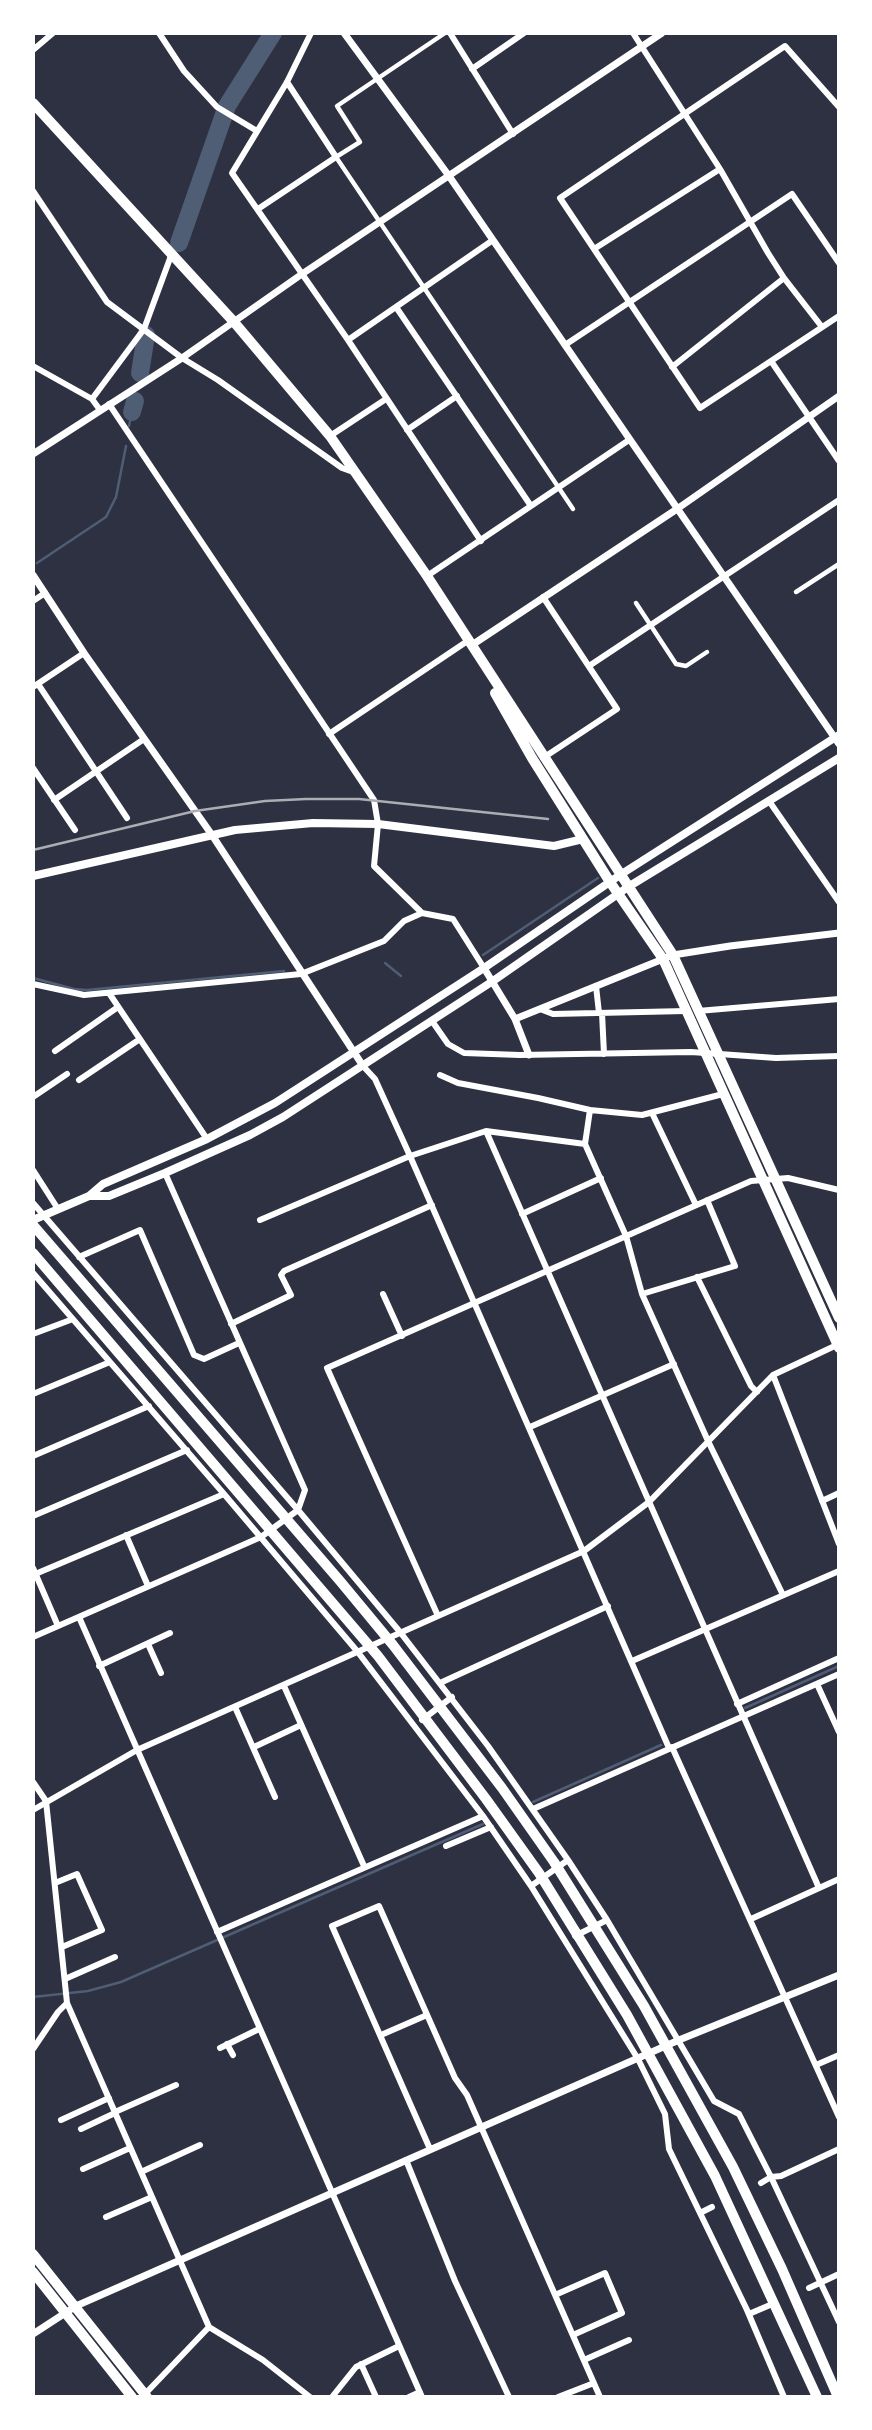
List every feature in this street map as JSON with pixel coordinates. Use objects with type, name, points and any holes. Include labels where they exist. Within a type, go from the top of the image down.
[{"type":"highway","points":[[33,103],[234,322],[330,436],[428,576],[628,887],[698,1011],[839,1318]]},
{"type":"highway","points":[[478,655],[485,675],[531,758],[618,894],[668,957],[686,1011],[838,1345]]},
{"type":"highway","points":[[33,1222],[349,1591],[502,1788],[600,1934],[644,2006],[708,2122],[782,2269],[838,2397]]},
{"type":"highway","points":[[33,1253],[326,1593],[439,1735],[531,1863],[627,2015],[691,2131],[759,2267],[817,2397]]},
{"type":"highway","points":[[33,2254],[146,2396]]},
{"type":"highway","points":[[33,2272],[132,2397]]},
{"type":"main road","points":[[33,1222],[43,1215],[89,1196],[103,1184],[207,1139],[275,1103],[354,1054],[620,875],[837,739]]},
{"type":"main road","points":[[89,1196],[109,1196],[250,1135],[283,1117],[493,981],[628,887],[839,758]]},
{"type":"main road","points":[[33,876],[235,830],[313,823],[378,824],[554,846],[583,839]]},
{"type":"street","points":[[33,50],[53,33]]},
{"type":"street","points":[[159,33],[184,71],[217,107],[257,131]]},
{"type":"street","points":[[311,33],[286,82],[232,173],[348,340],[481,541]]},
{"type":"street","points":[[344,33],[449,176],[837,739]]},
{"type":"street","points":[[258,209],[360,142],[337,106],[445,33]]},
{"type":"street","points":[[450,33],[513,134]]},
{"type":"street","points":[[472,69],[524,33]]},
{"type":"street","points":[[633,33],[720,169],[784,278],[822,327]]},
{"type":"street","points":[[33,454],[182,358],[302,274],[663,33]]},
{"type":"street","points":[[839,107],[785,46],[560,198],[700,408],[839,316]]},
{"type":"street","points":[[286,82],[573,509]]},
{"type":"street","points":[[594,249],[720,169]]},
{"type":"street","points":[[33,191],[107,302],[182,358],[218,380],[342,468],[358,473]]},
{"type":"street","points":[[565,345],[792,194],[839,263]]},
{"type":"street","points":[[348,340],[493,240]]},
{"type":"street","points":[[92,399],[144,329],[172,253]]},
{"type":"street","points":[[672,367],[784,278]]},
{"type":"street","points":[[396,307],[531,506]]},
{"type":"street","points":[[771,361],[839,461]]},
{"type":"street","points":[[33,366],[92,399],[100,410]]},
{"type":"street","points":[[407,430],[457,396]]},
{"type":"street","points":[[328,734],[677,509],[839,397]]},
{"type":"street","points":[[330,436],[386,399]]},
{"type":"street","points":[[108,404],[374,800],[378,824],[374,866],[422,913]]},
{"type":"street","points":[[428,576],[629,440]]},
{"type":"street","points":[[589,666],[839,500]]},
{"type":"street","points":[[796,592],[839,564]]},
{"type":"street","points":[[33,575],[84,653],[212,835],[354,1054],[374,1079],[632,1661],[839,2117]]},
{"type":"street","points":[[33,601],[45,593]]},
{"type":"street","points":[[543,597],[617,709],[544,758]]},
{"type":"street","points":[[636,603],[677,664],[686,666],[707,652]]},
{"type":"street","points":[[84,653],[36,686],[127,818]]},
{"type":"street","points":[[54,800],[144,739]]},
{"type":"street","points":[[33,768],[75,831]]},
{"type":"street","points":[[769,801],[839,902]]},
{"type":"street","points":[[33,984],[84,995],[301,974],[384,941],[404,920],[422,913],[453,919],[516,1019],[530,1055]]},
{"type":"street","points":[[516,1019],[668,957],[730,946],[839,933]]},
{"type":"street","points":[[596,986],[604,1054]]},
{"type":"street","points":[[109,993],[207,1139]]},
{"type":"street","points":[[698,1011],[839,999]]},
{"type":"street","points":[[55,1051],[118,1007]]},
{"type":"street","points":[[540,1009],[553,1014],[686,1011]]},
{"type":"street","points":[[432,1021],[449,1044],[464,1053],[705,1054],[776,1058],[839,1056]]},
{"type":"street","points":[[79,1080],[140,1038]]},
{"type":"street","points":[[33,1097],[67,1074]]},
{"type":"street","points":[[440,1075],[458,1083],[590,1110],[642,1115],[723,1094]]},
{"type":"street","points":[[590,1110],[585,1144],[626,1236],[642,1294],[708,1441],[783,1595]]},
{"type":"street","points":[[652,1113],[696,1205]]},
{"type":"street","points":[[486,1130],[819,1888]]},
{"type":"street","points":[[260,1220],[410,1156],[486,1130],[585,1144]]},
{"type":"street","points":[[33,1170],[58,1209]]},
{"type":"street","points":[[33,1637],[261,1537],[298,1510],[305,1490],[165,1172]]},
{"type":"street","points":[[522,1214],[601,1178]]},
{"type":"street","points":[[438,1616],[327,1368],[751,1181],[788,1178],[839,1190]]},
{"type":"street","points":[[642,1294],[736,1266],[707,1200]]},
{"type":"street","points":[[33,1203],[400,1632],[452,1697],[533,1809],[607,1920],[714,2101],[739,2114],[839,2322]]},
{"type":"street","points":[[231,1324],[291,1295],[281,1275],[284,1271],[432,1205]]},
{"type":"street","points":[[79,1257],[140,1230],[194,1354],[204,1359],[239,1343]]},
{"type":"street","points":[[33,1273],[357,1651],[483,1816],[531,1886],[567,1940],[638,2059],[666,2114],[669,2149],[749,2314],[784,2397]]},
{"type":"street","points":[[697,1278],[751,1386],[757,1392]]},
{"type":"street","points":[[383,1294],[402,1336]]},
{"type":"street","points":[[33,1334],[73,1319]]},
{"type":"street","points":[[33,1810],[137,1749],[584,1551],[649,1502],[773,1375],[838,1345]]},
{"type":"street","points":[[33,1394],[110,1362]]},
{"type":"street","points":[[530,1427],[674,1364]]},
{"type":"street","points":[[773,1375],[839,1544]]},
{"type":"street","points":[[33,1455],[149,1406]]},
{"type":"street","points":[[33,1516],[187,1450]]},
{"type":"street","points":[[58,1626],[34,1572],[224,1493]]},
{"type":"street","points":[[822,1501],[839,1493]]},
{"type":"street","points":[[126,1535],[148,1586]]},
{"type":"street","points":[[632,1661],[839,1572]]},
{"type":"street","points":[[440,1683],[608,1606]]},
{"type":"street","points":[[79,1617],[421,2395],[409,2397]]},
{"type":"street","points":[[99,1666],[170,1633]]},
{"type":"street","points":[[148,1643],[161,1673]]},
{"type":"street","points":[[737,1704],[839,1658]]},
{"type":"street","points":[[533,1809],[839,1674]]},
{"type":"street","points":[[817,1684],[839,1732]]},
{"type":"street","points":[[284,1686],[364,1866]]},
{"type":"street","points":[[415,1725],[452,1697]]},
{"type":"street","points":[[235,1707],[275,1797]]},
{"type":"street","points":[[254,1747],[301,1725]]},
{"type":"street","points":[[33,1782],[46,1801],[67,2000],[209,2327],[263,2360],[310,2397]]},
{"type":"street","points":[[218,1934],[364,1866],[483,1816]]},
{"type":"street","points":[[446,1846],[491,1827]]},
{"type":"street","points":[[531,1886],[568,1860]]},
{"type":"street","points":[[55,1883],[77,1874],[102,1930],[62,1947]]},
{"type":"street","points":[[751,1919],[839,1879]]},
{"type":"street","points":[[430,2149],[332,1926],[379,1906],[455,2078],[467,2095],[600,2397]]},
{"type":"street","points":[[567,1940],[607,1920]]},
{"type":"street","points":[[65,1979],[115,1957]]},
{"type":"street","points":[[33,2334],[76,2306],[179,2260],[679,2040],[839,1975]]},
{"type":"street","points":[[33,2049],[67,2000]]},
{"type":"street","points":[[381,2035],[427,2015]]},
{"type":"street","points":[[233,2055],[224,2046],[259,2029]]},
{"type":"street","points":[[816,2065],[839,2055]]},
{"type":"street","points":[[81,2129],[176,2085]]},
{"type":"street","points":[[61,2120],[108,2098]]},
{"type":"street","points":[[141,2172],[200,2145]]},
{"type":"street","points":[[83,2169],[130,2148]]},
{"type":"street","points":[[761,2183],[839,2149]]},
{"type":"street","points":[[406,2160],[455,2281],[509,2397]]},
{"type":"street","points":[[106,2217],[152,2197]]},
{"type":"street","points":[[701,2213],[712,2207]]},
{"type":"street","points":[[122,2210],[127,2219]]},
{"type":"street","points":[[555,2295],[605,2273],[622,2313],[573,2335]]},
{"type":"street","points":[[809,2288],[839,2274]]},
{"type":"street","points":[[749,2314],[770,2305]]},
{"type":"street","points":[[146,2396],[209,2327]]},
{"type":"street","points":[[584,2361],[628,2340]]},
{"type":"street","points":[[332,2397],[356,2367],[399,2346]]},
{"type":"street","points":[[361,2364],[376,2397]]},
{"type":"street","points":[[558,2397],[594,2383]]},
{"type":"waterway","points":[[179,243],[227,106],[273,33]]},
{"type":"waterway","points":[[140,373],[146,335]]},
{"type":"waterway","points":[[132,412],[135,401]]},
{"type":"waterway","points":[[129,426],[132,412]]},
{"type":"waterway","points":[[37,563],[106,517],[116,497],[126,446]]},
{"type":"waterway","points":[[483,955],[598,878]]},
{"type":"waterway","points":[[385,963],[401,976]]},
{"type":"waterway","points":[[33,978],[87,990],[284,971]]},
{"type":"waterway","points":[[745,1708],[839,1666]]},
{"type":"waterway","points":[[533,1802],[661,1745]]},
{"type":"waterway","points":[[33,1997],[88,1991],[121,1982],[483,1824]]},
{"type":"railway","points":[[33,850],[195,811],[265,801],[359,799],[548,819]]}]
